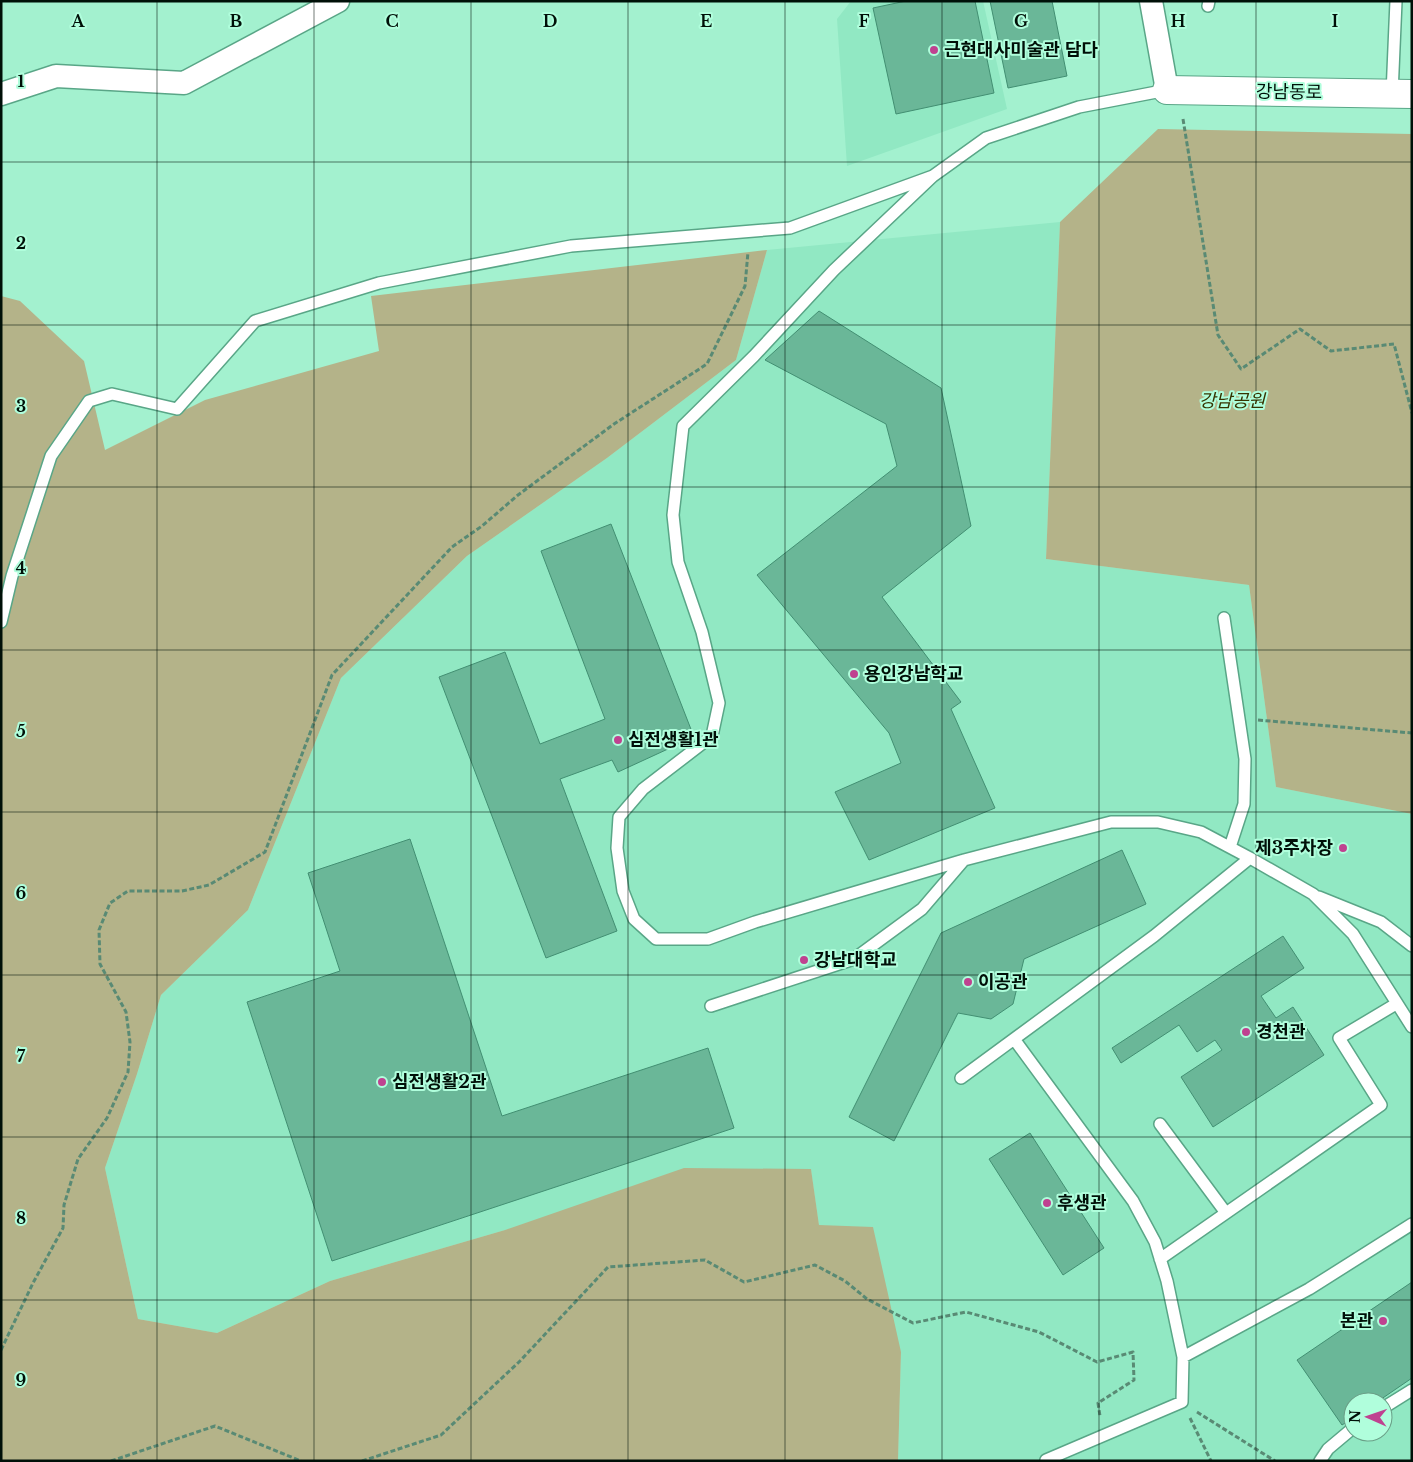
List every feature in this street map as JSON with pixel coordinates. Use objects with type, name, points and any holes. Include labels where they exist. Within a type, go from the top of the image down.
[{"type":"street","points":[[1,94],[56,76],[184,83],[338,1]]},
{"type":"street","points":[[1151,1],[1167,90]]},
{"type":"street","name":"강남동로","points":[[1167,90],[1402,94]]},
{"type":"lane","points":[[1396,1],[1402,94]]},
{"type":"lane","points":[[1167,90],[1079,107],[986,138],[933,176],[834,270],[754,356],[683,426],[672,515],[678,562],[702,632],[720,703],[712,736],[643,789],[619,817],[617,848],[624,891],[634,919],[656,939],[708,939],[755,922],[964,860],[1111,822],[1158,822],[1201,832],[1313,894],[1381,922],[1412,946]]},
{"type":"lane","points":[[1,622],[12,576],[51,456],[89,401],[112,394],[177,409],[255,321],[379,283],[571,246],[790,228],[933,176]]},
{"type":"lane","points":[[1224,618],[1245,759],[1244,804],[1230,847]]},
{"type":"lane","points":[[961,1078],[1154,936],[1250,858]]},
{"type":"lane","points":[[711,1006],[854,959],[922,910],[964,860]]},
{"type":"lane","points":[[1313,894],[1353,934],[1412,1028]]},
{"type":"lane","points":[[1160,1259],[1381,1105],[1339,1038],[1396,1004]]},
{"type":"lane","points":[[1014,1039],[1133,1202],[1154,1242],[1160,1259],[1183,1357],[1182,1402],[1046,1460]]},
{"type":"lane","points":[[1160,1124],[1226,1213]]},
{"type":"lane","points":[[1183,1357],[1309,1289],[1412,1224]]},
{"type":"lane","points":[[1393,1402],[1412,1390]]},
{"type":"lane","points":[[1320,1461],[1328,1449],[1343,1436]]},
{"type":"path","points":[[1183,118],[1218,335],[1241,369],[1300,330],[1331,351],[1394,344],[1412,413]]},
{"type":"path","points":[[1,1350],[33,1283],[63,1228],[64,1205],[78,1159],[107,1118],[128,1072],[130,1042],[126,1012],[100,964],[99,930],[110,903],[128,891],[182,891],[210,885],[265,852],[332,675],[452,547],[482,526],[518,495],[614,424],[707,364],[745,286],[748,246],[747,231]]},
{"type":"path","points":[[1239,718],[1412,733]]},
{"type":"path","points":[[362,1461],[441,1436],[520,1362],[608,1267],[705,1260],[744,1282],[816,1265],[845,1281],[867,1299],[912,1323],[966,1312],[1039,1332],[1097,1362],[1133,1352],[1134,1380],[1098,1403],[1102,1435]]},
{"type":"path","points":[[1182,1402],[1211,1461]]},
{"type":"path","points":[[1182,1402],[1275,1461]]},
{"type":"path","points":[[111,1461],[215,1426],[301,1461]]},
{"type":"shaded area","points":[[851,1],[983,1],[1007,109],[847,166],[837,19]]},
{"type":"shaded area","name":"강남대학교","points":[[1060,222],[1046,559],[1249,585],[1276,787],[1412,814],[1412,1461],[898,1461],[901,1352],[819,1225],[811,1170],[505,1230],[330,1281],[217,1333],[138,1319],[105,1168],[161,995],[248,910],[341,678],[467,556],[607,458],[736,360],[767,250]]},
{"type":"green space","name":"강남공원","points":[[1158,129],[1412,134],[1412,814],[1276,787],[1249,585],[1046,559],[1060,222]]},
{"type":"green space","points":[[767,250],[736,360],[607,458],[467,556],[341,678],[248,910],[161,995],[105,1168],[138,1319],[217,1333],[330,1281],[505,1230],[684,1168],[811,1169],[819,1225],[873,1227],[901,1352],[898,1461],[1,1461],[1,296],[20,301],[84,361],[105,450],[205,400],[379,351],[371,296]]},
{"type":"building","name":"근현대사미술관 담다","points":[[906,1],[975,1],[994,93],[896,114],[873,8]]},
{"type":"building","points":[[990,1],[1052,1],[1067,76],[1008,88]]},
{"type":"building","points":[[819,311],[941,388],[971,526],[882,597],[961,702],[951,709],[995,808],[869,860],[835,792],[901,763],[889,733],[757,575],[897,466],[886,424],[765,360]]},
{"type":"building","name":"심전생활1관","points":[[611,524],[694,737],[618,772],[612,760],[560,779],[617,931],[546,958],[439,677],[505,652],[540,744],[605,719],[541,551]]},
{"type":"building","name":"심전생활2관","points":[[410,839],[502,1116],[708,1048],[734,1128],[332,1261],[247,1002],[340,971],[308,873]]},
{"type":"building","name":"이공관","points":[[1122,850],[1146,904],[1024,959],[1013,1004],[991,1019],[958,1013],[894,1141],[849,1117],[941,933]]},
{"type":"building","name":"경천관","points":[[1283,936],[1304,968],[1261,996],[1276,1018],[1293,1007],[1324,1055],[1213,1127],[1181,1077],[1222,1050],[1215,1040],[1197,1052],[1179,1025],[1121,1063],[1112,1048]]},
{"type":"building","name":"후생관","points":[[1030,1133],[1104,1248],[1063,1275],[989,1159]]},
{"type":"building","name":"본관","points":[[1412,1282],[1412,1378],[1392,1392],[1343,1392],[1342,1425],[1297,1360]]},
{"type":"place","name":"근현대사미술관 담다","points":[[934,50]]},
{"type":"place","name":"용인강남학교","points":[[854,674]]},
{"type":"place","name":"심전생활1관","points":[[618,740]]},
{"type":"place","name":"제3주차장","points":[[1343,848]]},
{"type":"place","name":"강남대학교","points":[[804,960]]},
{"type":"place","name":"이공관","points":[[968,982]]},
{"type":"place","name":"경천관","points":[[1246,1032]]},
{"type":"place","name":"심전생활2관","points":[[382,1082]]},
{"type":"place","name":"후생관","points":[[1047,1203]]},
{"type":"place","name":"본관","points":[[1383,1321]]}]
